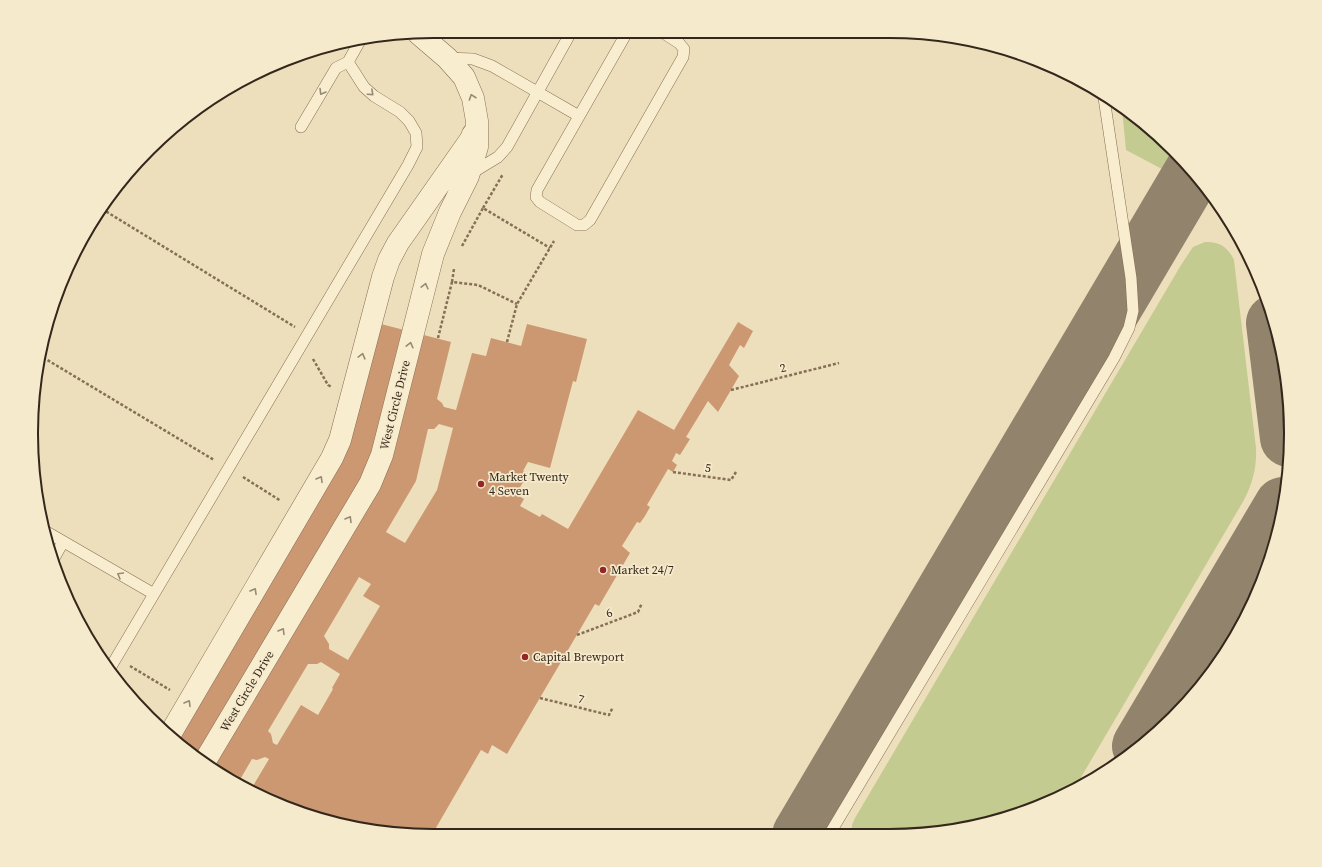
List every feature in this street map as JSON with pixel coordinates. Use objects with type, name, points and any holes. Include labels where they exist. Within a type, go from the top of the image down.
[{"type":"street","name":"West Circle Drive","points":[[207,757],[370,484],[382,455],[433,254],[450,212],[468,176],[477,147],[477,121],[473,98],[464,77],[447,58],[424,38]]},
{"type":"street","points":[[172,730],[332,458],[340,440],[383,277],[389,260],[398,243],[471,139],[477,121]]},
{"type":"lane","points":[[468,176],[498,157],[507,147],[568,38]]},
{"type":"lane","points":[[624,38],[537,190],[536,196],[540,202],[577,225],[584,225],[590,220],[683,57],[684,49],[679,42],[672,38]]},
{"type":"lane","points":[[301,127],[336,68],[348,62],[357,46]]},
{"type":"lane","points":[[447,58],[473,59],[492,66],[580,116]]},
{"type":"lane","points":[[112,663],[412,158],[417,147],[416,133],[409,121],[400,112],[374,96],[364,87],[348,62]]},
{"type":"lane","points":[[833,829],[1114,358],[1128,328],[1133,311],[1130,278],[1105,103]]},
{"type":"lane","points":[[51,535],[154,594]]},
{"type":"lane","points":[[57,554],[63,542]]},
{"type":"path","points":[[458,252],[483,208],[550,248]]},
{"type":"path","points":[[106,212],[280,317]]},
{"type":"path","points":[[507,342],[517,304],[554,241]]},
{"type":"path","points":[[438,338],[452,282],[454,264]]},
{"type":"path","points":[[452,282],[478,285],[517,304]]},
{"type":"path","points":[[45,359],[300,512]]},
{"type":"path","name":"2","points":[[731,390],[839,363]]},
{"type":"path","name":"5","points":[[673,472],[731,480],[736,472]]},
{"type":"path","name":"6","points":[[577,635],[638,612],[642,603]]},
{"type":"path","points":[[103,650],[189,701]]},
{"type":"path","name":"7","points":[[540,698],[608,715],[613,707]]},
{"type":"green space","points":[[1123,115],[1149,136],[1169,155],[1162,169],[1126,150]]},
{"type":"green space","points":[[1205,242],[1219,244],[1226,248],[1234,260],[1256,448],[1254,474],[1244,500],[1080,779],[1040,799],[991,816],[940,826],[888,829],[852,829],[855,818],[1193,247]]},
{"type":"building","points":[[373,322],[451,342],[437,399],[444,407],[456,410],[472,353],[486,356],[491,338],[521,346],[527,324],[587,339],[576,382],[573,381],[550,468],[528,462],[523,471],[528,474],[516,494],[524,499],[520,506],[540,517],[542,514],[568,529],[638,410],[674,430],[738,322],[753,331],[744,348],[740,345],[729,365],[739,376],[731,390],[718,412],[708,401],[686,437],[690,439],[680,455],[676,453],[672,461],[677,465],[673,472],[668,469],[647,505],[650,507],[645,516],[640,523],[637,522],[622,546],[630,553],[599,606],[595,604],[507,754],[492,745],[488,754],[481,750],[435,829],[382,826],[331,816],[306,808],[282,799],[253,785],[269,759],[265,757],[257,760],[252,759],[241,778],[214,762],[174,732],[341,450]],"holes":[[[439,424],[453,428],[437,490],[405,543],[386,532],[416,481],[428,429],[434,429]],[[359,577],[371,584],[363,596],[380,606],[348,660],[329,649],[329,644],[324,636]],[[321,662],[340,674],[318,715],[301,705],[277,745],[273,743],[271,734],[268,731],[308,664],[317,664]]]},
{"type":"taxiway","points":[[805,829],[1190,178]]},
{"type":"taxiway","points":[[1151,729],[1274,521]]},
{"type":"place","name":"Market Twenty 4 Seven","points":[[481,484]]},
{"type":"place","name":"Market 24/7","points":[[603,570]]},
{"type":"place","name":"Capital Brewport","points":[[525,657]]}]
